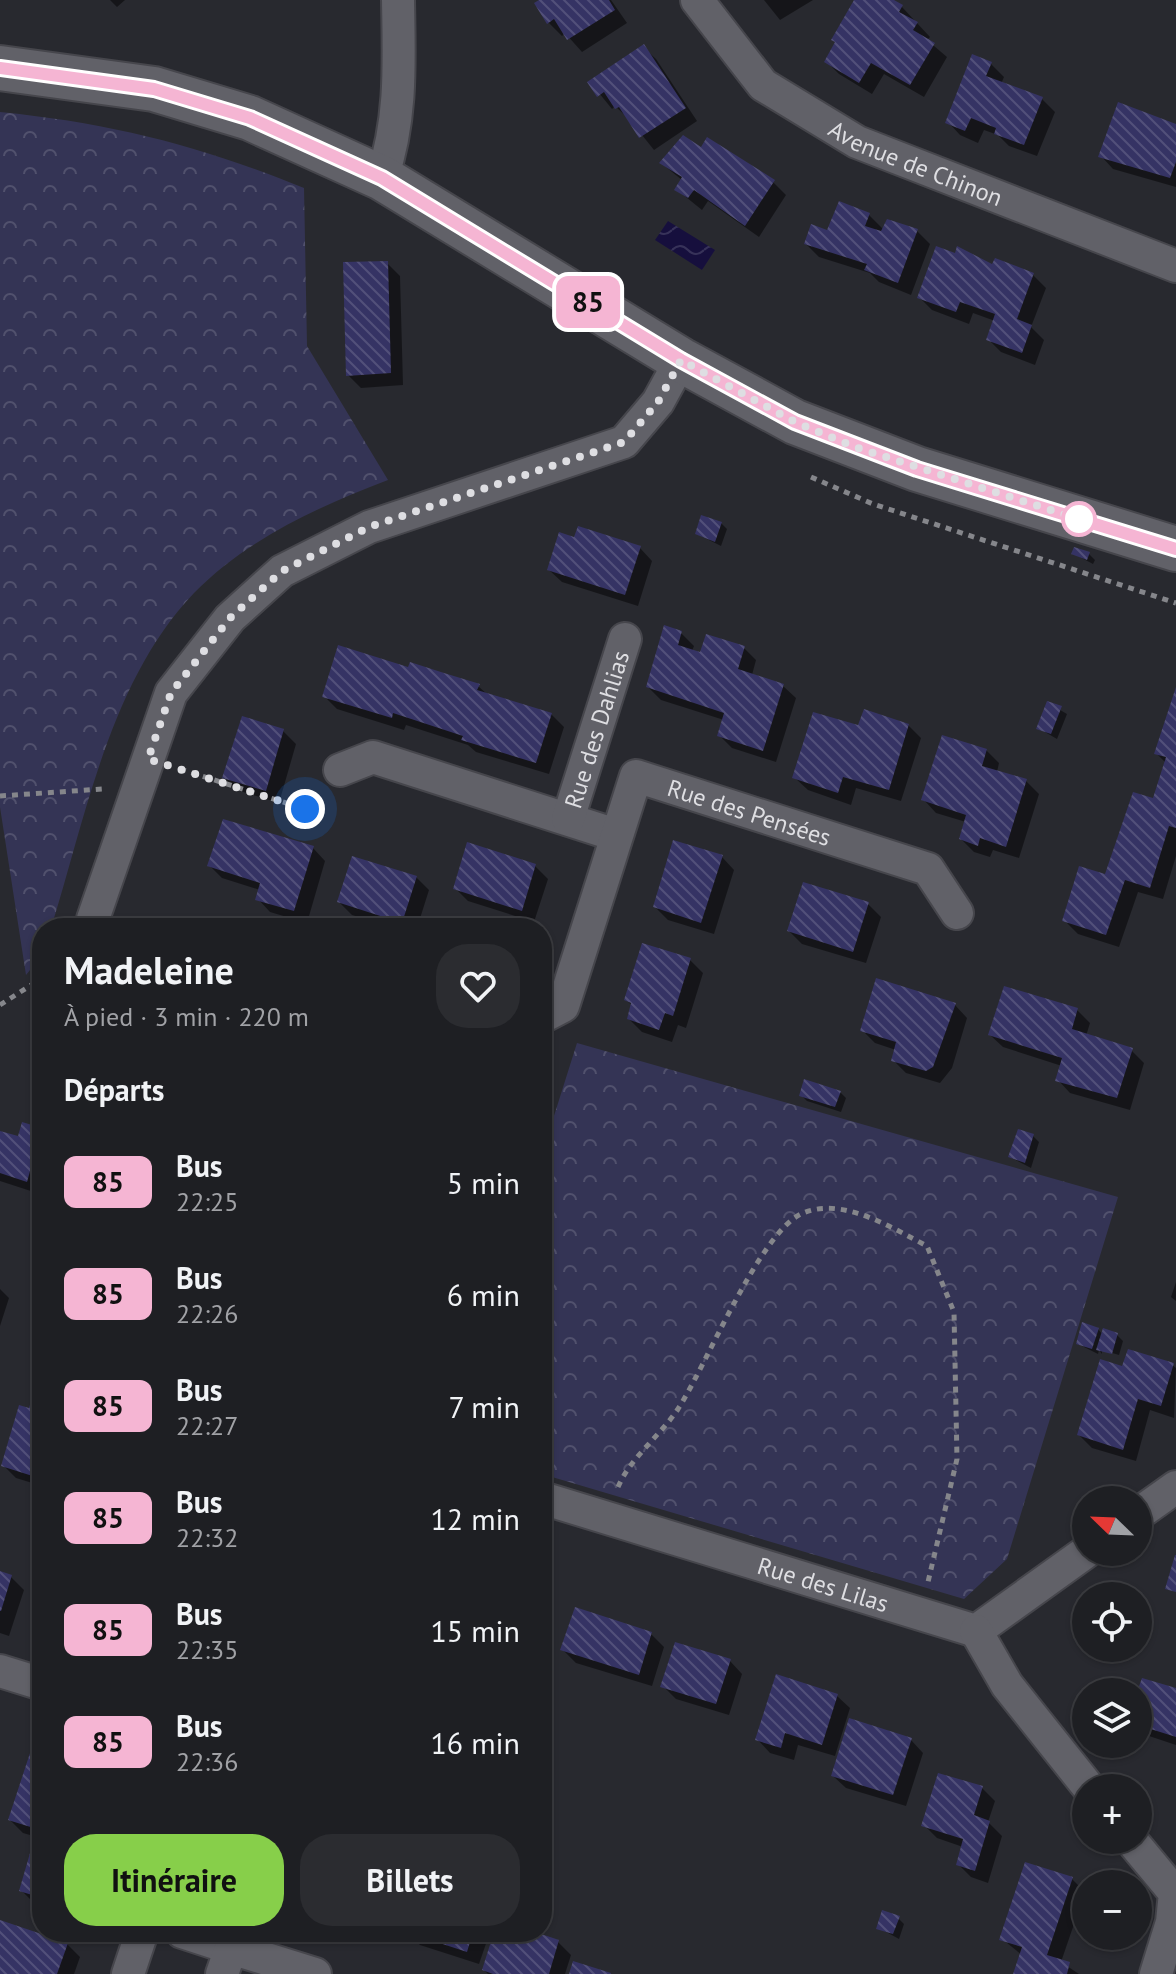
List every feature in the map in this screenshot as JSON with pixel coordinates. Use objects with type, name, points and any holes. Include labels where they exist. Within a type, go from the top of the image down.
[{"type":"street","points":[[382,178],[394,139],[400,96],[398,0]]},
{"type":"street","name":"Avenue de Chinon","points":[[697,0],[763,85],[857,142],[1176,266]]},
{"type":"street","points":[[0,68],[102,80],[202,102],[250,118],[382,178],[681,360],[795,422],[855,447],[1176,549]]},
{"type":"street","points":[[93,918],[171,693],[230,618],[282,571],[369,527],[624,442],[658,402],[681,360]]},
{"type":"street","name":"Rue des Dahlias","points":[[340,770],[373,757],[564,818],[625,639]]},
{"type":"street","name":"Rue des Pensées","points":[[616,835],[636,776],[928,869],[957,913]]},
{"type":"street","points":[[552,1012],[563,1006],[616,835],[564,818]]},
{"type":"street","points":[[1152,1504],[1176,1487]]},
{"type":"street","name":"Rue des Lilas","points":[[552,1501],[976,1631]]},
{"type":"street","points":[[1072,1562],[976,1631],[1007,1685],[1078,1774]]},
{"type":"street","points":[[0,1671],[32,1681]]},
{"type":"street","points":[[1143,1854],[1176,1893],[1172,1922],[1156,1974]]},
{"type":"street","points":[[128,1974],[139,1942]]},
{"type":"street","points":[[197,1942],[226,1961],[315,1974]]},
{"type":"path","points":[[829,486],[873,504],[1176,603]]},
{"type":"path","points":[[148,759],[305,809],[340,770]]},
{"type":"path","points":[[0,796],[92,787],[136,794]]},
{"type":"path","points":[[0,1005],[32,984]]},
{"type":"path","points":[[606,1517],[622,1478],[675,1413],[758,1264],[781,1230],[800,1215],[823,1208],[880,1222],[927,1246],[954,1312],[957,1459],[921,1614]]},
{"type":"green space","points":[[0,112],[155,138],[229,160],[304,188],[307,346],[388,480],[310,513],[261,540],[215,573],[165,628],[141,667],[104,752],[54,918],[32,918],[32,968],[26,975],[0,807]]},
{"type":"green space","points":[[577,1043],[1118,1197],[1007,1559],[964,1599],[552,1477],[552,1122]]},
{"type":"water","points":[[668,221],[715,250],[702,270],[655,240]]},
{"type":"building","points":[[539,0],[609,0],[615,10],[567,40],[554,19],[547,24],[534,3]]},
{"type":"building","points":[[854,0],[894,0],[903,5],[899,12],[918,22],[913,30],[935,43],[910,85],[871,63],[859,83],[824,62],[835,42],[831,40]]},
{"type":"building","points":[[644,44],[686,108],[639,138],[619,107],[615,109],[604,92],[597,97],[587,82]]},
{"type":"building","points":[[972,54],[992,62],[986,76],[1043,97],[1024,145],[994,134],[996,128],[971,118],[965,131],[945,123]]},
{"type":"building","points":[[1118,102],[1176,124],[1176,162],[1170,178],[1098,157]]},
{"type":"building","points":[[683,135],[701,147],[707,137],[775,180],[745,226],[694,190],[688,198],[674,190],[682,177],[659,163]]},
{"type":"building","points":[[839,201],[870,213],[865,226],[881,231],[887,219],[918,229],[898,283],[864,270],[867,264],[804,244],[811,224],[827,230]]},
{"type":"building","points":[[936,246],[955,253],[957,246],[992,264],[995,258],[1034,273],[1017,319],[1032,325],[1022,353],[986,340],[995,314],[960,302],[956,312],[917,298]]},
{"type":"building","points":[[388,261],[391,373],[346,376],[343,262]]},
{"type":"building","points":[[701,515],[722,522],[715,542],[695,534]]},
{"type":"building","points":[[578,526],[641,546],[625,595],[547,570],[559,532],[574,537]]},
{"type":"building","points":[[1074,547],[1090,552],[1087,560],[1071,554]]},
{"type":"building","points":[[664,625],[682,631],[678,645],[700,652],[706,634],[745,646],[738,669],[784,684],[763,751],[717,736],[724,713],[646,687]]},
{"type":"building","points":[[338,645],[408,667],[410,662],[480,684],[477,690],[552,713],[536,763],[461,740],[463,736],[393,713],[392,718],[322,697]]},
{"type":"building","points":[[1176,687],[1176,828],[1169,826],[1150,888],[1125,880],[1106,935],[1062,921],[1079,866],[1105,874],[1133,792],[1153,798],[1166,757],[1154,754]]},
{"type":"building","points":[[1047,701],[1062,706],[1051,734],[1036,729]]},
{"type":"building","points":[[864,709],[909,724],[889,790],[843,777],[838,793],[792,778],[813,712],[858,725]]},
{"type":"building","points":[[242,716],[284,729],[266,791],[222,778]]},
{"type":"building","points":[[942,735],[987,749],[982,766],[1027,779],[1006,847],[980,838],[978,846],[959,839],[966,815],[921,800]]},
{"type":"building","points":[[223,819],[314,846],[294,911],[255,900],[260,883],[207,866]]},
{"type":"building","points":[[673,840],[723,855],[701,923],[653,907]]},
{"type":"building","points":[[467,842],[536,864],[522,911],[453,889]]},
{"type":"building","points":[[352,856],[417,876],[404,918],[387,918],[337,902]]},
{"type":"building","points":[[803,882],[869,902],[853,952],[787,931]]},
{"type":"building","points":[[642,943],[691,958],[673,1016],[665,1013],[659,1030],[627,1019],[631,1003],[624,1000]]},
{"type":"building","points":[[876,978],[956,1003],[933,1067],[926,1071],[891,1061],[896,1042],[860,1031]]},
{"type":"building","points":[[1004,986],[1078,1008],[1072,1029],[1133,1048],[1117,1098],[1055,1081],[1062,1058],[988,1035]]},
{"type":"building","points":[[804,1079],[841,1091],[835,1107],[799,1096]]},
{"type":"building","points":[[22,1122],[32,1125],[32,1164],[27,1182],[0,1173],[0,1131],[18,1136]]},
{"type":"building","points":[[1018,1129],[1034,1134],[1025,1163],[1008,1157]]},
{"type":"building","points":[[1082,1322],[1099,1328],[1092,1349],[1076,1344]]},
{"type":"building","points":[[1103,1328],[1118,1333],[1112,1354],[1096,1350]]},
{"type":"building","points":[[1128,1349],[1174,1363],[1161,1406],[1138,1399],[1123,1450],[1077,1435],[1100,1359],[1122,1366]]},
{"type":"building","points":[[32,1398],[32,1476],[1,1466],[19,1405],[29,1408]]},
{"type":"building","points":[[1176,1555],[1176,1592],[1165,1589]]},
{"type":"building","points":[[0,1571],[12,1575],[1,1611],[0,1611]]},
{"type":"building","points":[[575,1607],[652,1632],[639,1675],[560,1650]]},
{"type":"building","points":[[675,1642],[731,1659],[716,1704],[660,1687]]},
{"type":"building","points":[[776,1674],[838,1694],[822,1745],[785,1733],[781,1748],[755,1740]]},
{"type":"building","points":[[1152,1681],[1176,1688],[1176,1737],[1152,1729]]},
{"type":"building","points":[[849,1718],[912,1738],[893,1795],[831,1776]]},
{"type":"building","points":[[32,1747],[32,1827],[8,1820]]},
{"type":"building","points":[[938,1773],[983,1786],[974,1815],[990,1821],[975,1871],[956,1865],[963,1839],[921,1826]]},
{"type":"building","points":[[32,1846],[32,1895],[19,1891]]},
{"type":"building","points":[[1025,1862],[1072,1877],[1047,1955],[1070,1962],[1067,1974],[1013,1974],[1022,1947],[999,1940]]},
{"type":"building","points":[[882,1910],[900,1916],[893,1934],[876,1929]]},
{"type":"building","points":[[0,1920],[32,1931],[32,1942],[68,1943],[57,1974],[0,1974]]},
{"type":"building","points":[[552,1938],[559,1940],[549,1974],[493,1974],[482,1970],[491,1942],[552,1942]]},
{"type":"building","points":[[436,1942],[470,1942],[467,1952]]},
{"type":"building","points":[[573,1961],[611,1973],[611,1974],[569,1974]]},
{"type":"bus line","name":"85","points":[[0,68],[51,72],[154,89],[250,118],[382,178],[681,360],[795,422],[917,469],[1176,549]]},
{"type":"route","points":[[305,809],[148,759],[171,693],[230,618],[282,571],[369,527],[624,442],[658,402],[681,360],[741,395],[855,447],[1088,522],[1079,519]]}]
